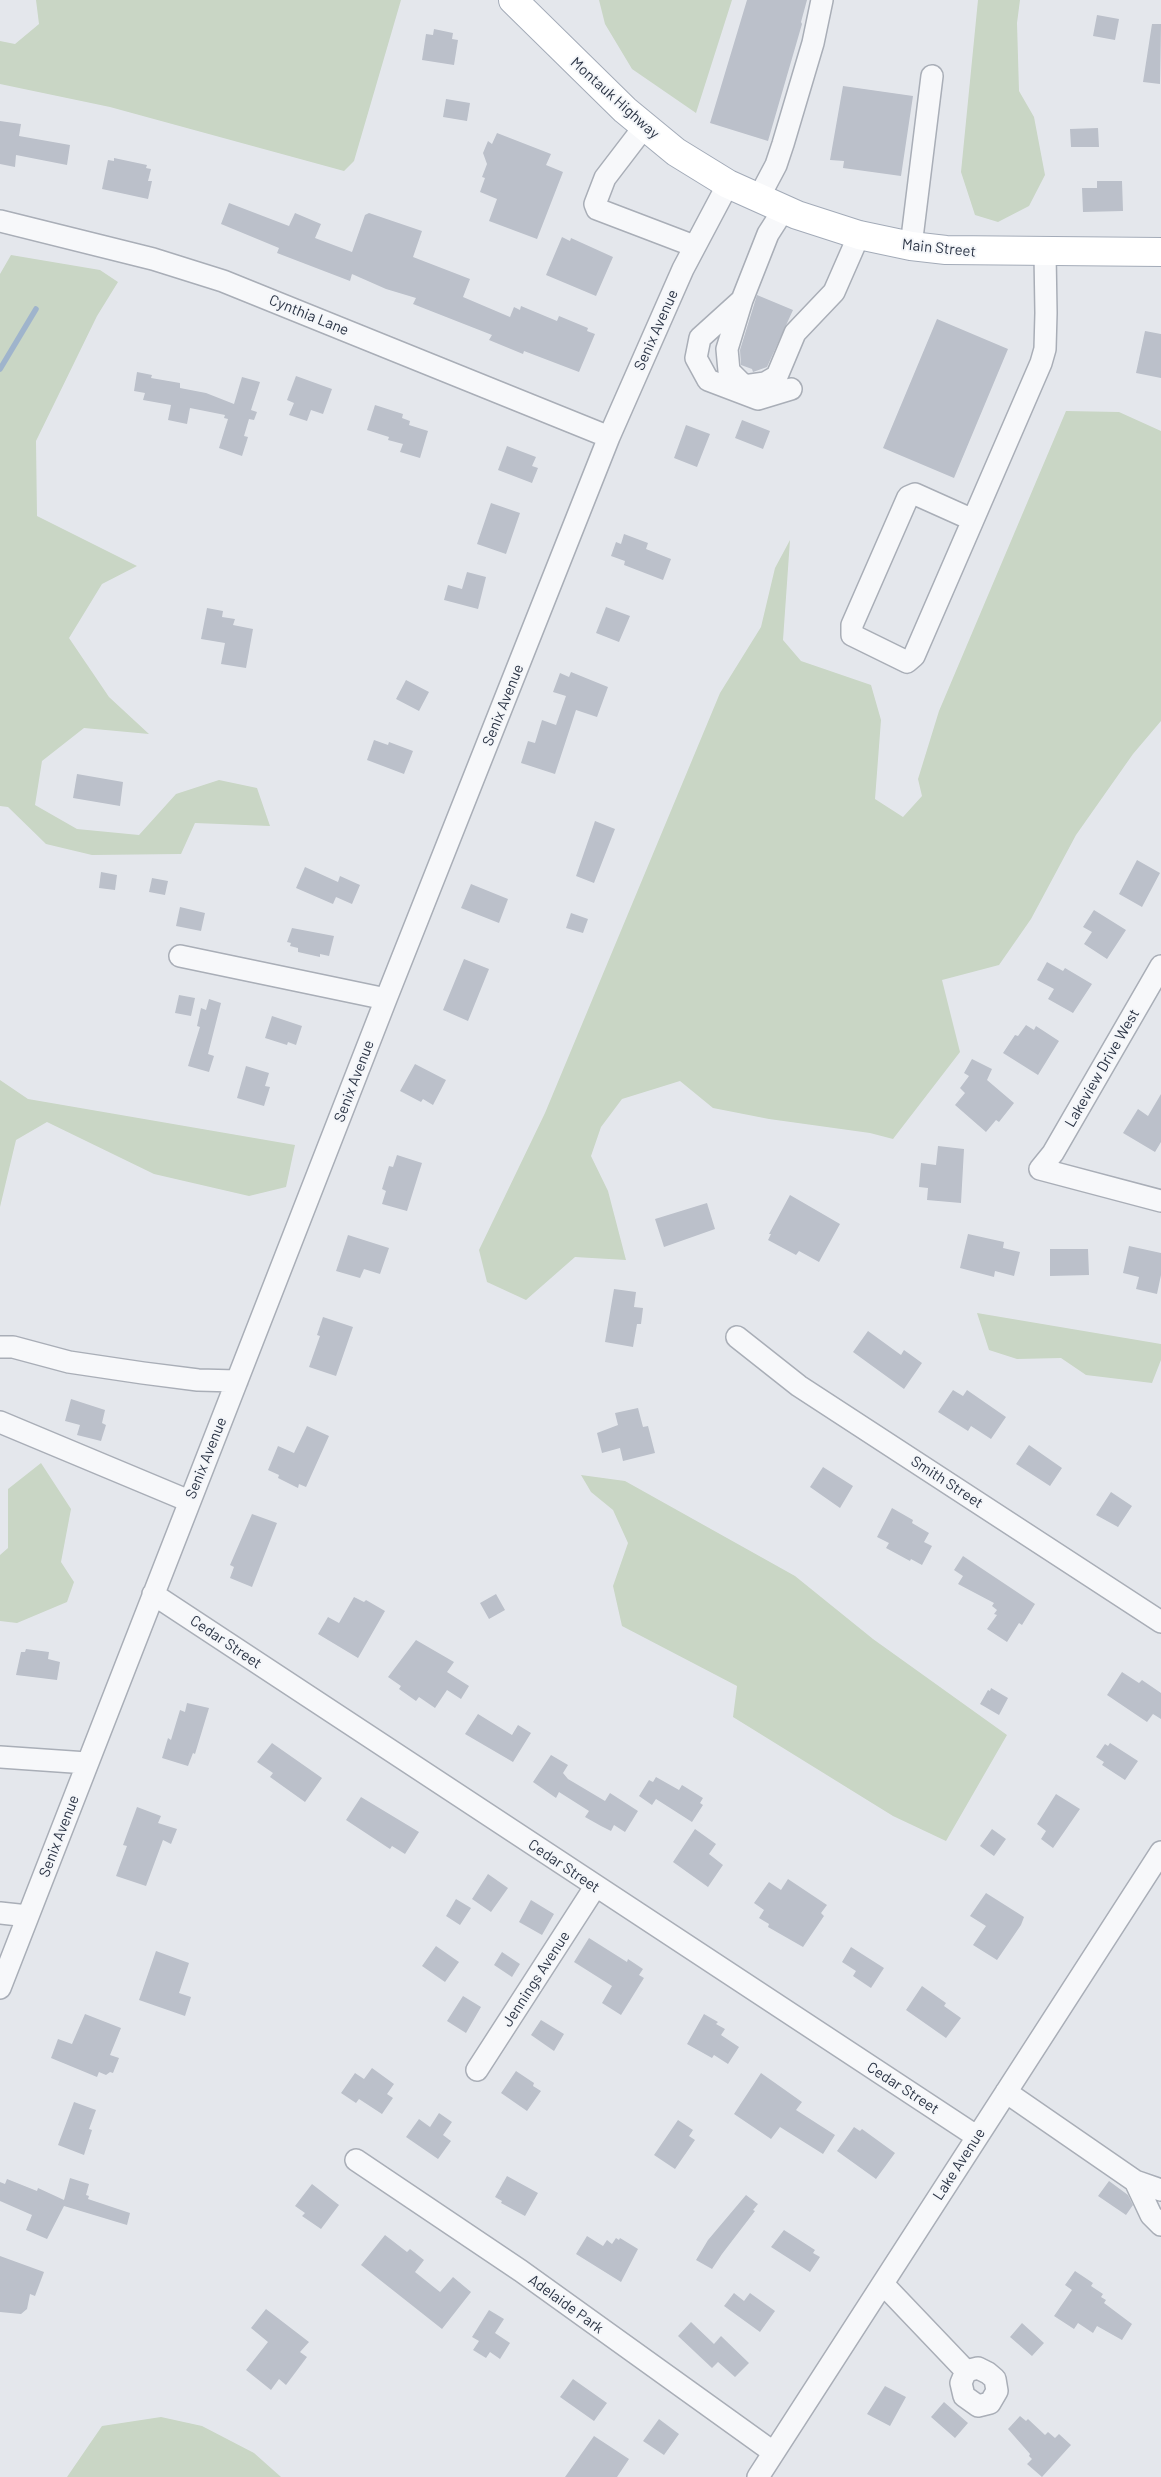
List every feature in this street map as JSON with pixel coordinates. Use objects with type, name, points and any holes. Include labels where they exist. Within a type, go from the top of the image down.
[{"type":"main road","name":"Montauk Highway","points":[[512,0],[644,127],[676,152],[728,184]]},
{"type":"main road","name":"Main Street","points":[[728,184],[758,199],[859,235],[911,246],[946,250],[1045,253],[1161,252]]},
{"type":"street","points":[[758,199],[776,165],[783,144],[813,43],[822,0]]},
{"type":"street","points":[[911,246],[932,76]]},
{"type":"street","points":[[644,127],[605,178],[594,204],[597,209],[694,246]]},
{"type":"street","name":"Senix Avenue","points":[[0,1988],[236,1381],[609,437],[694,246],[728,184]]},
{"type":"street","points":[[784,209],[768,234],[742,300],[726,349],[729,371],[744,386],[765,383],[778,376],[795,333],[834,292],[859,235]]},
{"type":"street","name":"Cynthia Lane","points":[[0,221],[153,259],[223,281],[609,437]]},
{"type":"street","points":[[973,520],[915,494],[908,497],[852,625],[852,635],[907,662],[914,656],[973,520],[1045,350],[1045,253]]},
{"type":"street","points":[[742,300],[700,338],[696,358],[708,380],[758,399],[791,389]]},
{"type":"street","points":[[180,956],[386,999]]},
{"type":"street","name":"Lakeview Drive West","points":[[1161,966],[1053,1152],[1040,1169],[1161,1201]]},
{"type":"street","name":"Smith Street","points":[[737,1337],[799,1386],[1161,1622]]},
{"type":"street","points":[[0,1347],[13,1347],[69,1362],[198,1380],[236,1381]]},
{"type":"street","points":[[0,1422],[189,1501]]},
{"type":"street","name":"Cedar Street","points":[[154,1594],[976,2136]]},
{"type":"street","points":[[0,1757],[87,1763]]},
{"type":"street","name":"Lake Avenue","points":[[758,2477],[976,2136],[1161,1852]]},
{"type":"street","name":"Jennings Avenue","points":[[477,2070],[596,1887]]},
{"type":"street","points":[[0,1913],[28,1916]]},
{"type":"street","points":[[1006,2092],[1135,2181],[1161,2190]]},
{"type":"street","name":"Adelaide Park","points":[[356,2160],[521,2270],[773,2452]]},
{"type":"street","points":[[1135,2181],[1151,2214],[1161,2225]]},
{"type":"street","points":[[883,2284],[966,2371]]},
{"type":"green space","points":[[36,0],[401,0],[354,161],[344,171],[110,107],[0,84],[0,41],[15,44],[39,24]]},
{"type":"green space","points":[[599,0],[732,0],[696,113],[632,69],[605,24]]},
{"type":"green space","points":[[978,0],[1020,0],[1017,23],[1019,91],[1034,117],[1045,175],[1029,206],[998,222],[975,215],[961,172]]},
{"type":"green space","points":[[11,255],[100,270],[118,282],[97,316],[36,441],[37,516],[137,566],[102,584],[69,638],[109,697],[149,734],[84,728],[42,761],[35,805],[77,829],[139,835],[176,794],[219,780],[257,788],[270,826],[195,823],[181,854],[92,855],[46,844],[8,807],[0,806],[0,274]]},
{"type":"green space","points":[[1066,411],[1119,412],[1161,431],[1161,721],[1133,754],[1076,835],[1031,919],[999,965],[942,980],[960,1052],[893,1139],[870,1133],[769,1119],[713,1108],[680,1081],[622,1099],[601,1127],[591,1156],[608,1191],[626,1260],[575,1257],[526,1300],[487,1282],[479,1250],[545,1113],[720,693],[761,627],[775,568],[790,540],[783,640],[801,661],[871,685],[881,720],[875,799],[903,817],[922,796],[918,779],[939,711]]},
{"type":"green space","points":[[0,1080],[28,1099],[295,1145],[286,1187],[249,1196],[154,1174],[47,1122],[16,1140],[0,1207]]},
{"type":"green space","points":[[977,1313],[1161,1344],[1161,1360],[1152,1383],[1086,1375],[1061,1358],[1017,1359],[989,1350]]},
{"type":"green space","points":[[41,1463],[71,1509],[61,1562],[74,1582],[67,1602],[17,1623],[0,1621],[0,1555],[8,1548],[8,1489]]},
{"type":"green space","points":[[581,1475],[625,1481],[795,1576],[873,1639],[1007,1735],[946,1841],[893,1816],[733,1717],[737,1686],[622,1626],[613,1586],[628,1543],[613,1510],[591,1492]]},
{"type":"green space","points":[[161,2417],[202,2426],[254,2453],[281,2477],[67,2477],[102,2426]]},
{"type":"building","points":[[747,0],[807,0],[802,24],[768,141],[710,123]]},
{"type":"building","points":[[1097,15],[1119,19],[1115,40],[1093,36]]},
{"type":"building","points":[[1152,24],[1161,24],[1160,84],[1143,82]]},
{"type":"building","points":[[434,29],[453,33],[452,39],[458,40],[454,65],[422,60],[426,34],[433,35]]},
{"type":"building","points":[[843,86],[913,96],[901,176],[843,168],[844,161],[830,160]]},
{"type":"building","points":[[446,99],[470,103],[467,121],[443,117]]},
{"type":"building","points":[[0,121],[21,124],[19,136],[70,145],[67,165],[16,155],[15,167],[0,164]]},
{"type":"building","points":[[1098,128],[1099,147],[1071,147],[1070,129]]},
{"type":"building","points":[[497,133],[551,154],[546,165],[563,172],[537,239],[489,221],[497,199],[480,192],[485,178],[482,177],[487,164],[483,153],[488,141],[492,144]]},
{"type":"building","points":[[114,158],[147,165],[146,168],[151,169],[148,181],[152,181],[148,199],[102,189],[108,160],[114,161]]},
{"type":"building","points":[[1097,181],[1122,181],[1123,211],[1083,212],[1082,188],[1097,188]]},
{"type":"building","points":[[229,203],[289,226],[295,213],[321,224],[315,238],[352,252],[365,215],[369,213],[422,231],[413,257],[470,279],[463,297],[510,317],[514,307],[520,310],[521,306],[557,321],[559,316],[588,328],[587,331],[595,334],[579,372],[524,351],[523,354],[489,340],[492,335],[413,304],[416,298],[386,289],[352,274],[350,281],[277,253],[279,248],[221,224]]},
{"type":"building","points":[[562,237],[570,241],[571,238],[613,257],[596,296],[546,275]]},
{"type":"building","points":[[757,295],[793,310],[767,367],[753,372],[752,369],[741,365],[740,350]]},
{"type":"building","points":[[937,319],[1008,349],[954,478],[883,448]]},
{"type":"building","points":[[1145,331],[1161,334],[1161,378],[1136,373]]},
{"type":"building","points":[[137,372],[152,375],[151,378],[180,383],[180,388],[206,393],[234,404],[242,377],[260,382],[251,410],[257,412],[254,420],[249,419],[244,436],[248,437],[242,456],[219,448],[228,419],[224,418],[225,415],[190,408],[187,424],[168,420],[171,405],[143,400],[145,393],[134,391]]},
{"type":"building","points":[[296,376],[332,389],[323,414],[311,410],[307,421],[289,415],[294,403],[287,400]]},
{"type":"building","points":[[375,405],[403,414],[402,418],[410,421],[409,425],[428,431],[420,458],[400,452],[403,444],[388,440],[389,437],[367,430]]},
{"type":"building","points":[[742,420],[770,431],[763,449],[735,438]]},
{"type":"building","points":[[686,425],[710,434],[697,467],[674,458]]},
{"type":"building","points":[[507,446],[536,457],[532,466],[538,468],[532,483],[498,470]]},
{"type":"building","points":[[491,503],[520,513],[506,554],[477,544]]},
{"type":"building","points":[[624,534],[648,543],[646,549],[671,559],[663,580],[624,565],[625,561],[611,556],[616,542],[621,544]]},
{"type":"building","points":[[467,572],[486,577],[478,609],[444,600],[448,585],[462,589]]},
{"type":"building","points":[[606,607],[630,616],[619,642],[596,633]]},
{"type":"building","points":[[207,608],[223,611],[222,617],[235,619],[233,625],[253,629],[246,668],[221,664],[225,643],[201,639]]},
{"type":"building","points":[[571,672],[608,687],[597,717],[576,710],[555,774],[521,763],[528,741],[535,743],[542,720],[556,725],[566,696],[553,692],[560,673],[569,677]]},
{"type":"building","points":[[406,680],[429,692],[419,711],[396,699]]},
{"type":"building","points":[[374,740],[388,745],[389,742],[413,751],[404,774],[367,760]]},
{"type":"building","points":[[77,774],[123,782],[120,806],[73,798]]},
{"type":"building","points":[[595,821],[615,829],[594,883],[576,876]]},
{"type":"building","points":[[1137,860],[1160,873],[1142,907],[1119,894]]},
{"type":"building","points":[[305,867],[338,882],[340,876],[360,885],[352,904],[336,897],[333,904],[296,888]]},
{"type":"building","points":[[101,872],[117,875],[115,890],[99,888]]},
{"type":"building","points":[[152,878],[168,881],[165,895],[149,892]]},
{"type":"building","points":[[471,884],[508,899],[499,923],[461,908]]},
{"type":"building","points":[[180,907],[205,913],[201,931],[176,926]]},
{"type":"building","points":[[1094,910],[1126,930],[1107,959],[1084,944],[1092,932],[1083,927]]},
{"type":"building","points":[[571,913],[588,919],[583,933],[566,928]]},
{"type":"building","points":[[292,928],[334,936],[329,956],[320,954],[320,957],[298,952],[298,948],[290,946],[291,943],[287,942]]},
{"type":"building","points":[[464,959],[489,969],[468,1021],[443,1010]]},
{"type":"building","points":[[1047,962],[1063,971],[1065,968],[1092,984],[1073,1013],[1048,999],[1054,989],[1037,980]]},
{"type":"building","points":[[179,995],[195,998],[191,1016],[175,1013]]},
{"type":"building","points":[[209,999],[221,1003],[208,1054],[214,1056],[209,1072],[188,1066],[200,1027],[197,1026],[201,1008],[206,1010]]},
{"type":"building","points":[[272,1016],[302,1026],[296,1045],[288,1042],[287,1045],[265,1038]]},
{"type":"building","points":[[1026,1025],[1034,1030],[1036,1026],[1059,1041],[1038,1075],[1003,1053],[1015,1035],[1018,1036]]},
{"type":"building","points":[[972,1059],[992,1069],[987,1080],[1014,1103],[999,1122],[996,1120],[986,1132],[955,1105],[965,1093],[960,1088],[969,1076],[964,1073]]},
{"type":"building","points":[[415,1064],[446,1080],[433,1105],[423,1099],[421,1102],[400,1091]]},
{"type":"building","points":[[246,1066],[269,1073],[265,1086],[270,1087],[264,1106],[237,1098]]},
{"type":"building","points":[[1161,1094],[1161,1142],[1155,1152],[1123,1133],[1138,1109],[1148,1116]]},
{"type":"building","points":[[938,1146],[964,1149],[961,1203],[927,1200],[928,1188],[919,1187],[921,1163],[936,1165]]},
{"type":"building","points":[[397,1155],[422,1163],[407,1211],[382,1204],[386,1191],[382,1189],[389,1166],[393,1167]]},
{"type":"building","points":[[790,1195],[840,1224],[819,1262],[799,1251],[796,1255],[768,1240],[771,1234],[769,1234]]},
{"type":"building","points":[[707,1203],[715,1229],[664,1247],[655,1219]]},
{"type":"building","points":[[968,1234],[1004,1242],[1003,1248],[1020,1252],[1014,1276],[995,1271],[994,1277],[960,1268]]},
{"type":"building","points":[[348,1235],[389,1248],[380,1274],[364,1269],[360,1278],[336,1271]]},
{"type":"building","points":[[1129,1246],[1161,1253],[1161,1275],[1157,1294],[1136,1289],[1139,1277],[1123,1273]]},
{"type":"building","points":[[1050,1249],[1088,1249],[1089,1275],[1050,1276]]},
{"type":"building","points":[[614,1289],[636,1292],[634,1307],[643,1308],[641,1324],[637,1324],[633,1347],[605,1342]]},
{"type":"building","points":[[323,1317],[353,1327],[336,1376],[309,1367],[320,1336],[317,1335]]},
{"type":"building","points":[[868,1331],[901,1355],[904,1350],[922,1363],[904,1389],[853,1352]]},
{"type":"building","points":[[953,1390],[963,1396],[967,1390],[1006,1417],[991,1439],[971,1426],[968,1431],[938,1412]]},
{"type":"building","points":[[71,1399],[105,1410],[102,1423],[106,1425],[101,1441],[77,1435],[80,1425],[65,1421]]},
{"type":"building","points":[[638,1408],[643,1427],[648,1426],[655,1453],[623,1461],[620,1448],[602,1453],[597,1433],[618,1425],[615,1413]]},
{"type":"building","points":[[307,1426],[329,1436],[306,1487],[299,1484],[298,1488],[278,1478],[279,1475],[268,1470],[278,1446],[294,1453]]},
{"type":"building","points":[[1029,1445],[1062,1468],[1050,1486],[1016,1464]]},
{"type":"building","points":[[823,1467],[853,1486],[840,1508],[810,1487]]},
{"type":"building","points":[[1111,1492],[1132,1506],[1118,1527],[1096,1515]]},
{"type":"building","points":[[892,1508],[913,1520],[912,1523],[929,1533],[924,1542],[932,1546],[922,1565],[911,1559],[910,1561],[886,1548],[889,1543],[877,1537]]},
{"type":"building","points":[[252,1514],[277,1523],[252,1587],[230,1578],[234,1567],[230,1565]]},
{"type":"building","points":[[963,1556],[1035,1604],[1022,1625],[1019,1623],[1007,1642],[987,1629],[997,1615],[994,1614],[997,1610],[992,1606],[994,1603],[958,1584],[963,1576],[954,1570]]},
{"type":"building","points":[[496,1594],[505,1610],[489,1619],[480,1603]]},
{"type":"building","points":[[354,1597],[364,1602],[366,1600],[385,1611],[358,1658],[318,1634],[328,1617],[339,1623]]},
{"type":"building","points":[[416,1640],[454,1662],[447,1672],[469,1686],[461,1699],[447,1690],[435,1708],[419,1697],[416,1701],[399,1689],[401,1686],[388,1677]]},
{"type":"building","points":[[26,1649],[49,1652],[48,1659],[60,1662],[57,1680],[16,1675],[21,1652],[25,1652]]},
{"type":"building","points":[[1122,1672],[1139,1683],[1142,1680],[1161,1693],[1161,1719],[1153,1714],[1147,1722],[1107,1695]]},
{"type":"building","points":[[991,1688],[1008,1698],[999,1715],[980,1704]]},
{"type":"building","points":[[187,1703],[209,1708],[195,1754],[193,1753],[188,1766],[162,1758],[168,1738],[171,1740],[180,1710],[185,1712]]},
{"type":"building","points":[[478,1714],[512,1735],[518,1725],[531,1733],[513,1762],[465,1734]]},
{"type":"building","points":[[272,1743],[322,1778],[305,1802],[270,1777],[273,1773],[257,1762]]},
{"type":"building","points":[[1110,1743],[1138,1761],[1125,1780],[1102,1765],[1104,1762],[1096,1757],[1105,1744],[1108,1746]]},
{"type":"building","points":[[551,1755],[568,1765],[563,1773],[568,1779],[605,1801],[610,1793],[638,1811],[625,1832],[614,1825],[611,1831],[601,1826],[585,1817],[589,1811],[559,1792],[556,1798],[533,1782]]},
{"type":"building","points":[[656,1777],[679,1790],[682,1785],[703,1798],[700,1803],[703,1805],[692,1822],[656,1799],[652,1805],[639,1796],[649,1780],[653,1782]]},
{"type":"building","points":[[1056,1794],[1080,1809],[1053,1848],[1041,1839],[1046,1831],[1037,1824]]},
{"type":"building","points":[[361,1797],[419,1832],[405,1854],[392,1846],[390,1849],[346,1820]]},
{"type":"building","points":[[137,1807],[161,1816],[158,1823],[177,1829],[171,1844],[163,1840],[146,1886],[116,1876],[127,1846],[123,1845]]},
{"type":"building","points":[[695,1829],[716,1844],[709,1854],[723,1865],[708,1887],[673,1862]]},
{"type":"building","points":[[992,1829],[1006,1839],[994,1856],[980,1846]]},
{"type":"building","points":[[488,1874],[508,1888],[491,1912],[472,1899]]},
{"type":"building","points":[[788,1879],[827,1905],[821,1913],[824,1916],[803,1947],[768,1927],[769,1924],[759,1918],[764,1910],[754,1903],[769,1882],[781,1890]]},
{"type":"building","points":[[986,1893],[1024,1917],[1021,1925],[997,1960],[973,1945],[986,1926],[970,1916]]},
{"type":"building","points":[[456,1899],[471,1908],[460,1925],[446,1916]]},
{"type":"building","points":[[531,1900],[554,1914],[542,1935],[519,1922]]},
{"type":"building","points":[[589,1938],[627,1962],[628,1959],[643,1969],[639,1975],[644,1978],[621,2015],[602,2003],[612,1986],[574,1962]]},
{"type":"building","points":[[436,1946],[459,1962],[445,1982],[422,1966]]},
{"type":"building","points":[[851,1947],[884,1968],[871,1988],[853,1976],[856,1971],[842,1962]]},
{"type":"building","points":[[156,1951],[189,1963],[179,1993],[191,1997],[185,2016],[139,2000]]},
{"type":"building","points":[[502,1952],[520,1964],[512,1977],[494,1965]]},
{"type":"building","points":[[922,1986],[946,2003],[944,2006],[961,2018],[946,2038],[906,2010]]},
{"type":"building","points":[[463,1996],[481,2007],[466,2033],[447,2021]]},
{"type":"building","points":[[85,2014],[121,2028],[110,2055],[119,2058],[113,2073],[110,2072],[106,2075],[99,2072],[97,2077],[51,2058],[58,2039],[72,2044]]},
{"type":"building","points":[[704,2014],[718,2022],[716,2024],[725,2029],[721,2035],[739,2047],[728,2064],[714,2055],[712,2058],[687,2044]]},
{"type":"building","points":[[541,2020],[564,2034],[554,2051],[531,2035]]},
{"type":"building","points":[[372,2068],[394,2084],[387,2094],[393,2098],[382,2114],[359,2099],[356,2103],[341,2093],[355,2073],[364,2079]]},
{"type":"building","points":[[516,2071],[534,2083],[533,2086],[541,2091],[527,2111],[501,2093]]},
{"type":"building","points":[[761,2073],[802,2102],[796,2110],[835,2135],[823,2154],[780,2127],[771,2139],[734,2114]]},
{"type":"building","points":[[74,2102],[96,2110],[89,2129],[92,2130],[84,2155],[58,2145]]},
{"type":"building","points":[[439,2113],[452,2122],[443,2135],[451,2141],[438,2159],[406,2137],[419,2119],[430,2127]]},
{"type":"building","points":[[678,2120],[693,2130],[689,2136],[695,2140],[675,2169],[654,2155]]},
{"type":"building","points":[[854,2127],[860,2131],[862,2129],[895,2153],[876,2179],[837,2151]]},
{"type":"building","points":[[507,2176],[538,2193],[525,2216],[501,2203],[502,2201],[495,2197]]},
{"type":"building","points":[[70,2178],[89,2184],[86,2195],[89,2196],[88,2199],[130,2213],[127,2225],[64,2206],[47,2239],[26,2230],[32,2215],[0,2201],[0,2182],[5,2184],[7,2179],[37,2191],[38,2188],[64,2200]]},
{"type":"building","points":[[1109,2181],[1128,2195],[1133,2205],[1126,2215],[1098,2196]]},
{"type":"building","points":[[312,2184],[339,2205],[321,2229],[302,2216],[305,2213],[295,2206]]},
{"type":"building","points":[[746,2195],[758,2204],[753,2210],[755,2211],[712,2269],[696,2260],[708,2240]]},
{"type":"building","points":[[784,2230],[815,2250],[813,2253],[820,2257],[810,2272],[771,2247]]},
{"type":"building","points":[[385,2235],[407,2252],[410,2249],[424,2260],[415,2272],[440,2292],[453,2277],[471,2292],[442,2329],[361,2265]]},
{"type":"building","points":[[587,2236],[603,2246],[607,2240],[612,2244],[616,2238],[619,2240],[620,2238],[638,2249],[621,2282],[576,2254]]},
{"type":"building","points":[[0,2256],[44,2272],[35,2296],[30,2294],[27,2309],[21,2314],[0,2312]]},
{"type":"building","points":[[1075,2271],[1093,2283],[1091,2286],[1103,2294],[1101,2297],[1106,2300],[1104,2303],[1132,2324],[1122,2340],[1097,2326],[1093,2333],[1078,2323],[1074,2329],[1054,2316],[1072,2290],[1065,2285]]},
{"type":"building","points":[[734,2293],[744,2301],[750,2293],[775,2311],[760,2332],[724,2306]]},
{"type":"building","points":[[266,2309],[309,2342],[300,2352],[307,2357],[286,2385],[279,2379],[271,2390],[246,2370],[268,2342],[251,2328]]},
{"type":"building","points":[[489,2310],[504,2319],[495,2333],[510,2343],[500,2359],[490,2352],[486,2358],[473,2350],[479,2341],[472,2337]]},
{"type":"building","points":[[691,2322],[714,2344],[721,2336],[749,2363],[735,2377],[718,2362],[712,2368],[678,2336]]},
{"type":"building","points":[[1022,2323],[1044,2343],[1032,2356],[1010,2337]]},
{"type":"building","points":[[573,2379],[607,2403],[594,2421],[560,2397]]},
{"type":"building","points":[[885,2386],[906,2397],[890,2426],[867,2414]]},
{"type":"building","points":[[944,2402],[968,2423],[955,2438],[931,2417]]},
{"type":"building","points":[[1020,2416],[1026,2421],[1028,2419],[1045,2435],[1048,2432],[1055,2438],[1059,2434],[1071,2445],[1042,2477],[1027,2464],[1032,2459],[1029,2456],[1030,2454],[1008,2429]]},
{"type":"building","points":[[659,2419],[679,2434],[664,2455],[643,2441]]},
{"type":"building","points":[[594,2436],[629,2459],[617,2477],[565,2477]]},
{"type":"waterway","points":[[0,369],[36,309]]}]
